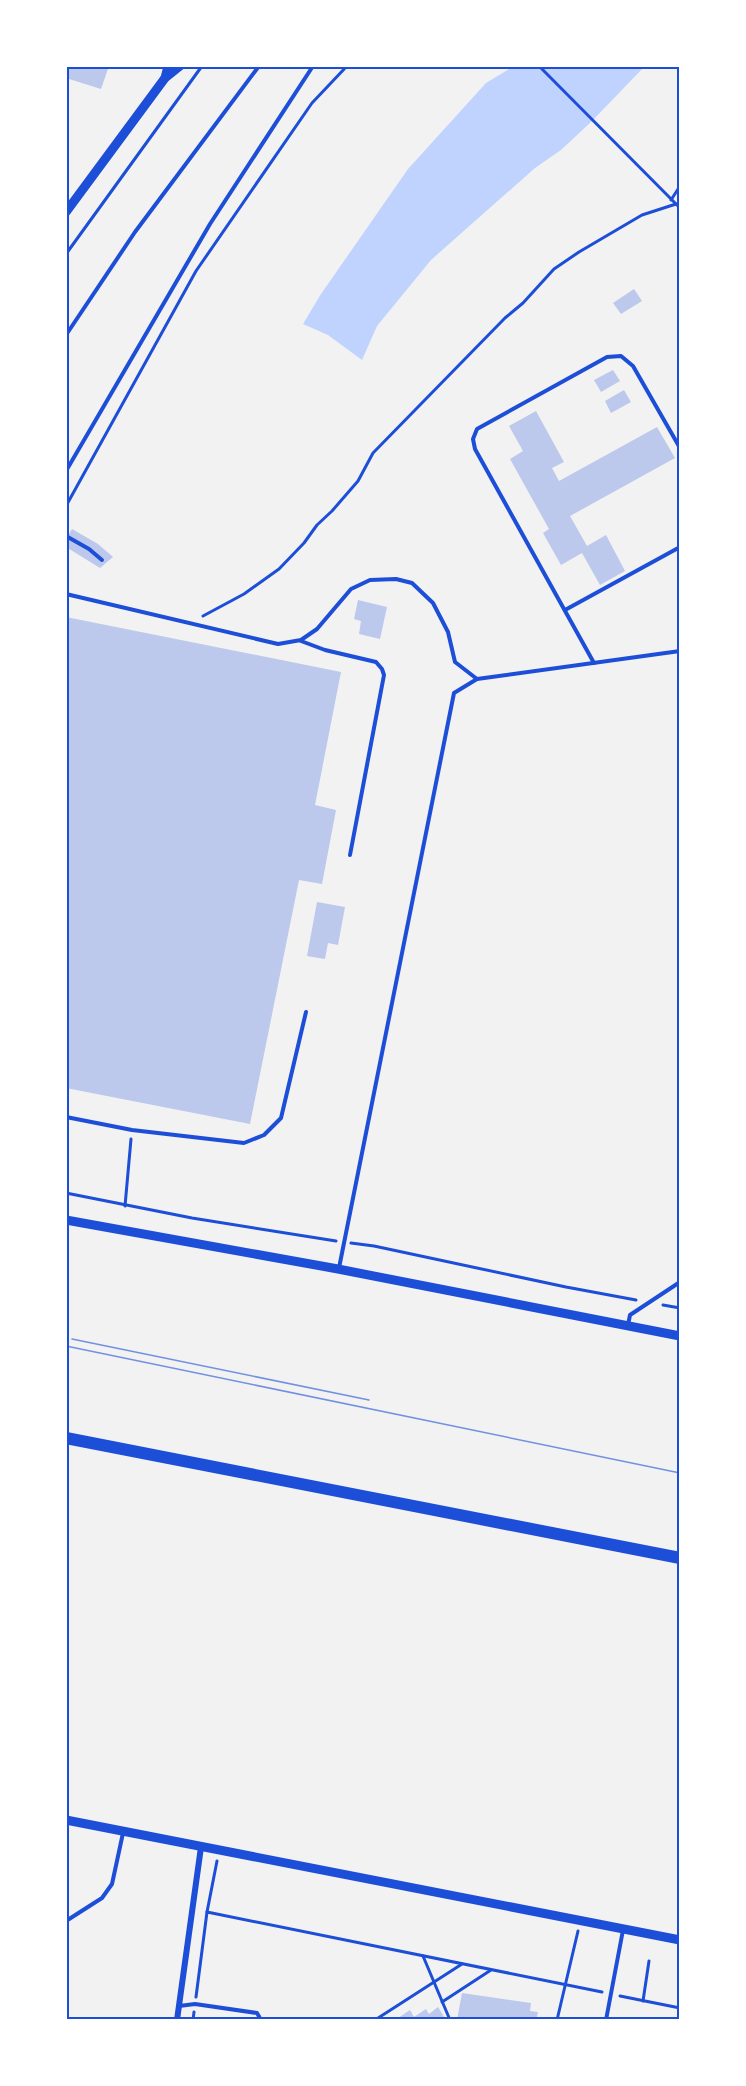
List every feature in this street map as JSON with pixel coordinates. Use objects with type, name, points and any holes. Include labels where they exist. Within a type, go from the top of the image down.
[{"type":"main road","points":[[66,1438],[680,1558]]},
{"type":"street","points":[[165,78],[168,66]]},
{"type":"street","points":[[66,212],[165,78],[180,66]]},
{"type":"street","points":[[66,1220],[338,1269],[680,1335]]},
{"type":"street","points":[[66,1820],[680,1941]]},
{"type":"street","points":[[177,2020],[201,1847]]},
{"type":"lane","points":[[66,335],[135,232],[259,66]]},
{"type":"lane","points":[[66,471],[210,224],[313,66]]},
{"type":"lane","points":[[594,663],[475,449],[473,439],[477,429],[607,357],[621,356],[633,366],[680,448]]},
{"type":"lane","points":[[66,536],[89,549],[102,560]]},
{"type":"lane","points":[[565,610],[680,547]]},
{"type":"lane","points":[[66,594],[278,644],[301,640],[317,629],[351,589],[370,580],[396,579],[412,583],[433,603],[448,633],[455,662],[477,679]]},
{"type":"lane","points":[[301,640],[325,650],[376,662],[384,675],[350,855]]},
{"type":"lane","points":[[338,1269],[454,693],[477,679],[680,651]]},
{"type":"lane","points":[[66,1117],[132,1130],[244,1143],[264,1136],[281,1118],[306,1012]]},
{"type":"lane","points":[[628,1325],[630,1314],[680,1282]]},
{"type":"lane","points":[[66,1921],[102,1898],[112,1884],[124,1832]]},
{"type":"lane","points":[[606,2020],[623,1929]]},
{"type":"lane","points":[[178,2006],[195,2004],[256,2013],[261,2020]]},
{"type":"path","points":[[66,254],[202,66]]},
{"type":"path","points":[[66,506],[196,271],[312,103],[347,66]]},
{"type":"path","points":[[539,66],[680,208]]},
{"type":"path","points":[[179,83],[186,89]]},
{"type":"path","points":[[671,200],[680,186]]},
{"type":"path","points":[[190,623],[244,594],[287,560],[358,481],[373,453],[554,269],[642,215],[676,204]]},
{"type":"path","points":[[125,1206],[132,1130]]},
{"type":"path","points":[[66,1193],[192,1218],[374,1246],[566,1287],[680,1308]]},
{"type":"path","points":[[193,2020],[207,1912],[220,1850]]},
{"type":"path","points":[[207,1912],[680,2008]]},
{"type":"path","points":[[557,2020],[580,1921]]},
{"type":"path","points":[[423,1956],[450,2020]]},
{"type":"path","points":[[643,2001],[649,1961]]},
{"type":"path","points":[[375,2020],[462,1964]]},
{"type":"path","points":[[442,2002],[491,1970]]},
{"type":"water","points":[[514,66],[645,66],[561,150],[535,168],[431,260],[377,326],[362,360],[328,335],[303,324],[321,294],[408,169],[486,83]]},
{"type":"building","points":[[66,66],[109,66],[101,89],[66,78]]},
{"type":"building","points":[[634,289],[642,301],[621,314],[613,303]]},
{"type":"building","points":[[613,370],[620,381],[601,392],[594,380]]},
{"type":"building","points":[[624,390],[631,402],[611,413],[605,401]]},
{"type":"building","points":[[536,411],[564,462],[552,468],[559,481],[657,427],[675,458],[570,516],[587,546],[606,535],[625,571],[600,585],[582,553],[561,565],[543,533],[549,529],[510,459],[523,451],[509,426]]},
{"type":"building","points":[[72,529],[98,544],[113,557],[100,568],[66,547],[66,539]]},
{"type":"building","points":[[358,600],[387,607],[380,639],[359,634],[361,621],[354,619]]},
{"type":"building","points":[[66,617],[341,672],[315,805],[336,810],[322,884],[299,880],[250,1124],[66,1088]]},
{"type":"building","points":[[317,902],[345,907],[338,945],[328,943],[325,959],[307,956]]},
{"type":"building","points":[[462,1993],[531,2003],[530,2011],[538,2012],[536,2020],[457,2020]]},
{"type":"building","points":[[438,2007],[446,2020],[395,2020],[410,2010],[414,2017],[426,2009],[429,2014]]},
{"type":"tram line","points":[[72,1339],[369,1400]]},
{"type":"tram line","points":[[66,1346],[680,1473]]}]
